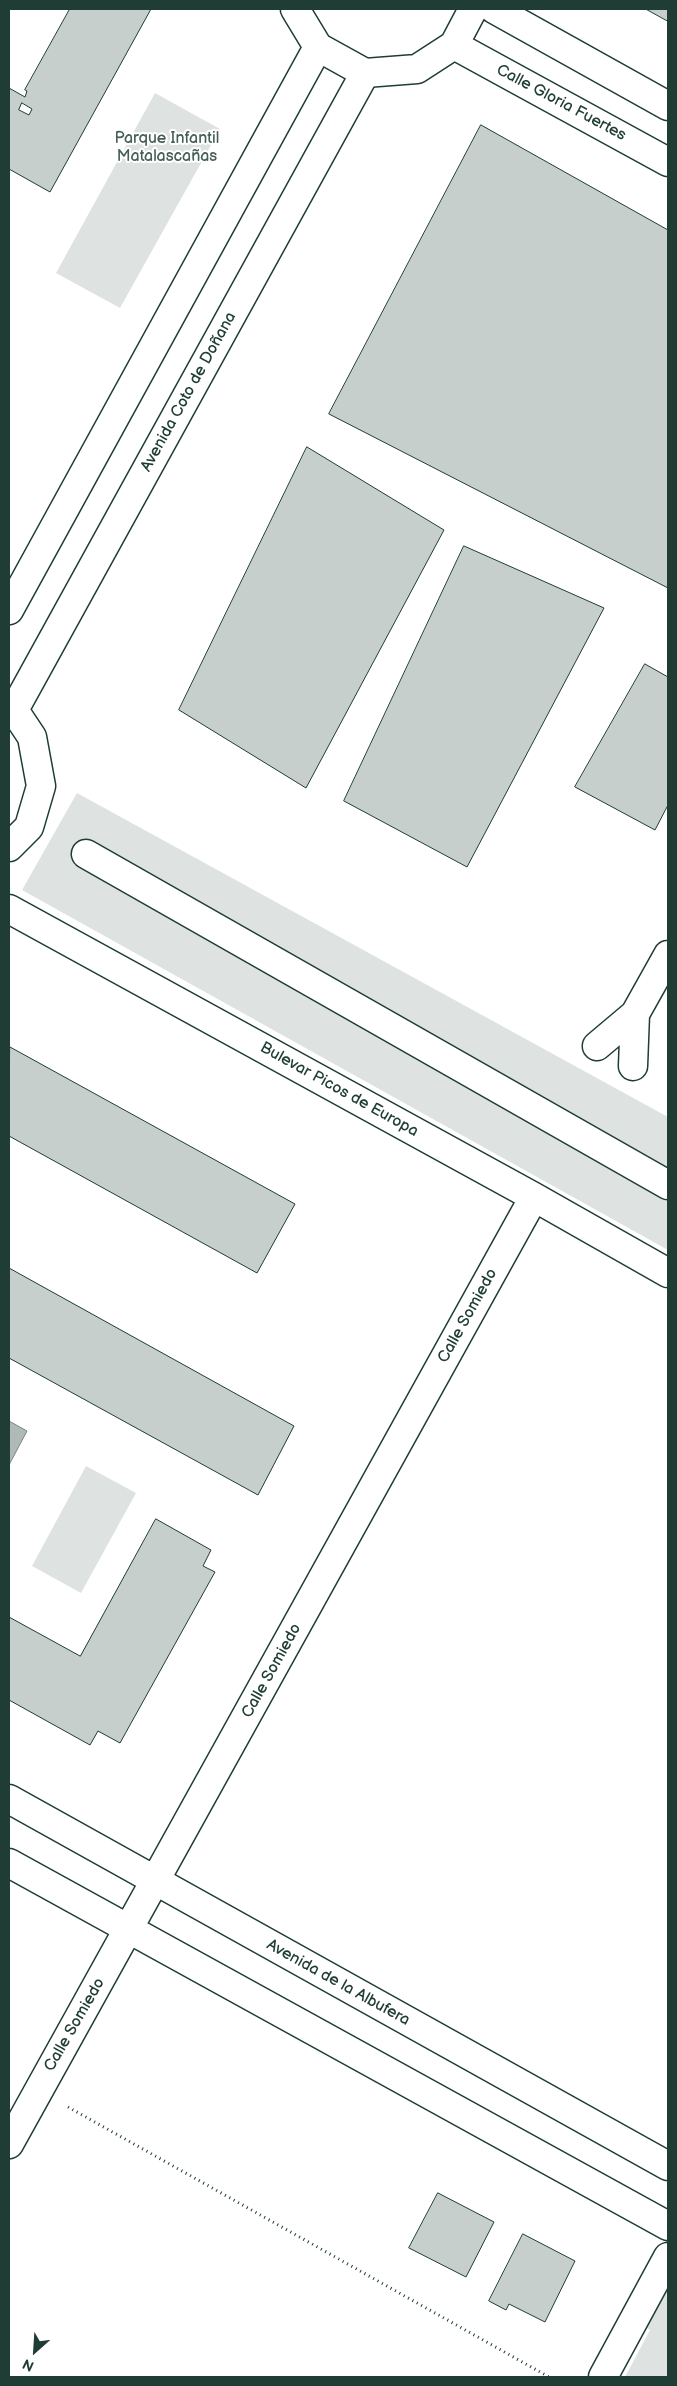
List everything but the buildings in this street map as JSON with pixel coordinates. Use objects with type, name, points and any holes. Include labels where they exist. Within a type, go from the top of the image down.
[{"type":"street","points":[[295,9],[318,47],[365,73],[417,70],[454,44],[473,9]]},
{"type":"street","points":[[494,9],[668,106]]},
{"type":"street","name":"Calle Gloria Fuertes","points":[[454,44],[668,162]]},
{"type":"street","points":[[9,610],[318,47]]},
{"type":"street","name":"Avenida Coto de Doñana","points":[[12,709],[365,73]]},
{"type":"street","points":[[9,847],[28,827],[41,786],[32,737],[12,709]]},
{"type":"street","points":[[86,854],[570,1132],[668,1185]]},
{"type":"street","name":"Bulevar Picos de Europa","points":[[9,909],[534,1197],[668,1273]]},
{"type":"street","points":[[597,1046],[636,1014],[668,955]]},
{"type":"street","points":[[633,1066],[636,1014]]},
{"type":"street","name":"Calle Somiedo","points":[[9,2144],[534,1197]]},
{"type":"street","name":"Avenida de la Albufera","points":[[9,1799],[668,2166]]},
{"type":"street","points":[[9,1863],[668,2226]]},
{"type":"street","points":[[603,2377],[668,2257]]},
{"type":"path","points":[[38,2090],[549,2377]]},
{"type":"green space","name":"Parque Infantil Matalascañas","points":[[155,93],[220,129],[120,308],[56,273]]},
{"type":"green space","points":[[77,793],[668,1117],[668,1250],[22,890]]},
{"type":"green space","points":[[86,1466],[136,1493],[81,1593],[32,1566]]},
{"type":"green space","points":[[668,2281],[668,2377],[625,2377],[650,2330],[642,2325]]},
{"type":"shaded area","points":[[9,1421],[27,1431],[9,1465]]}]
